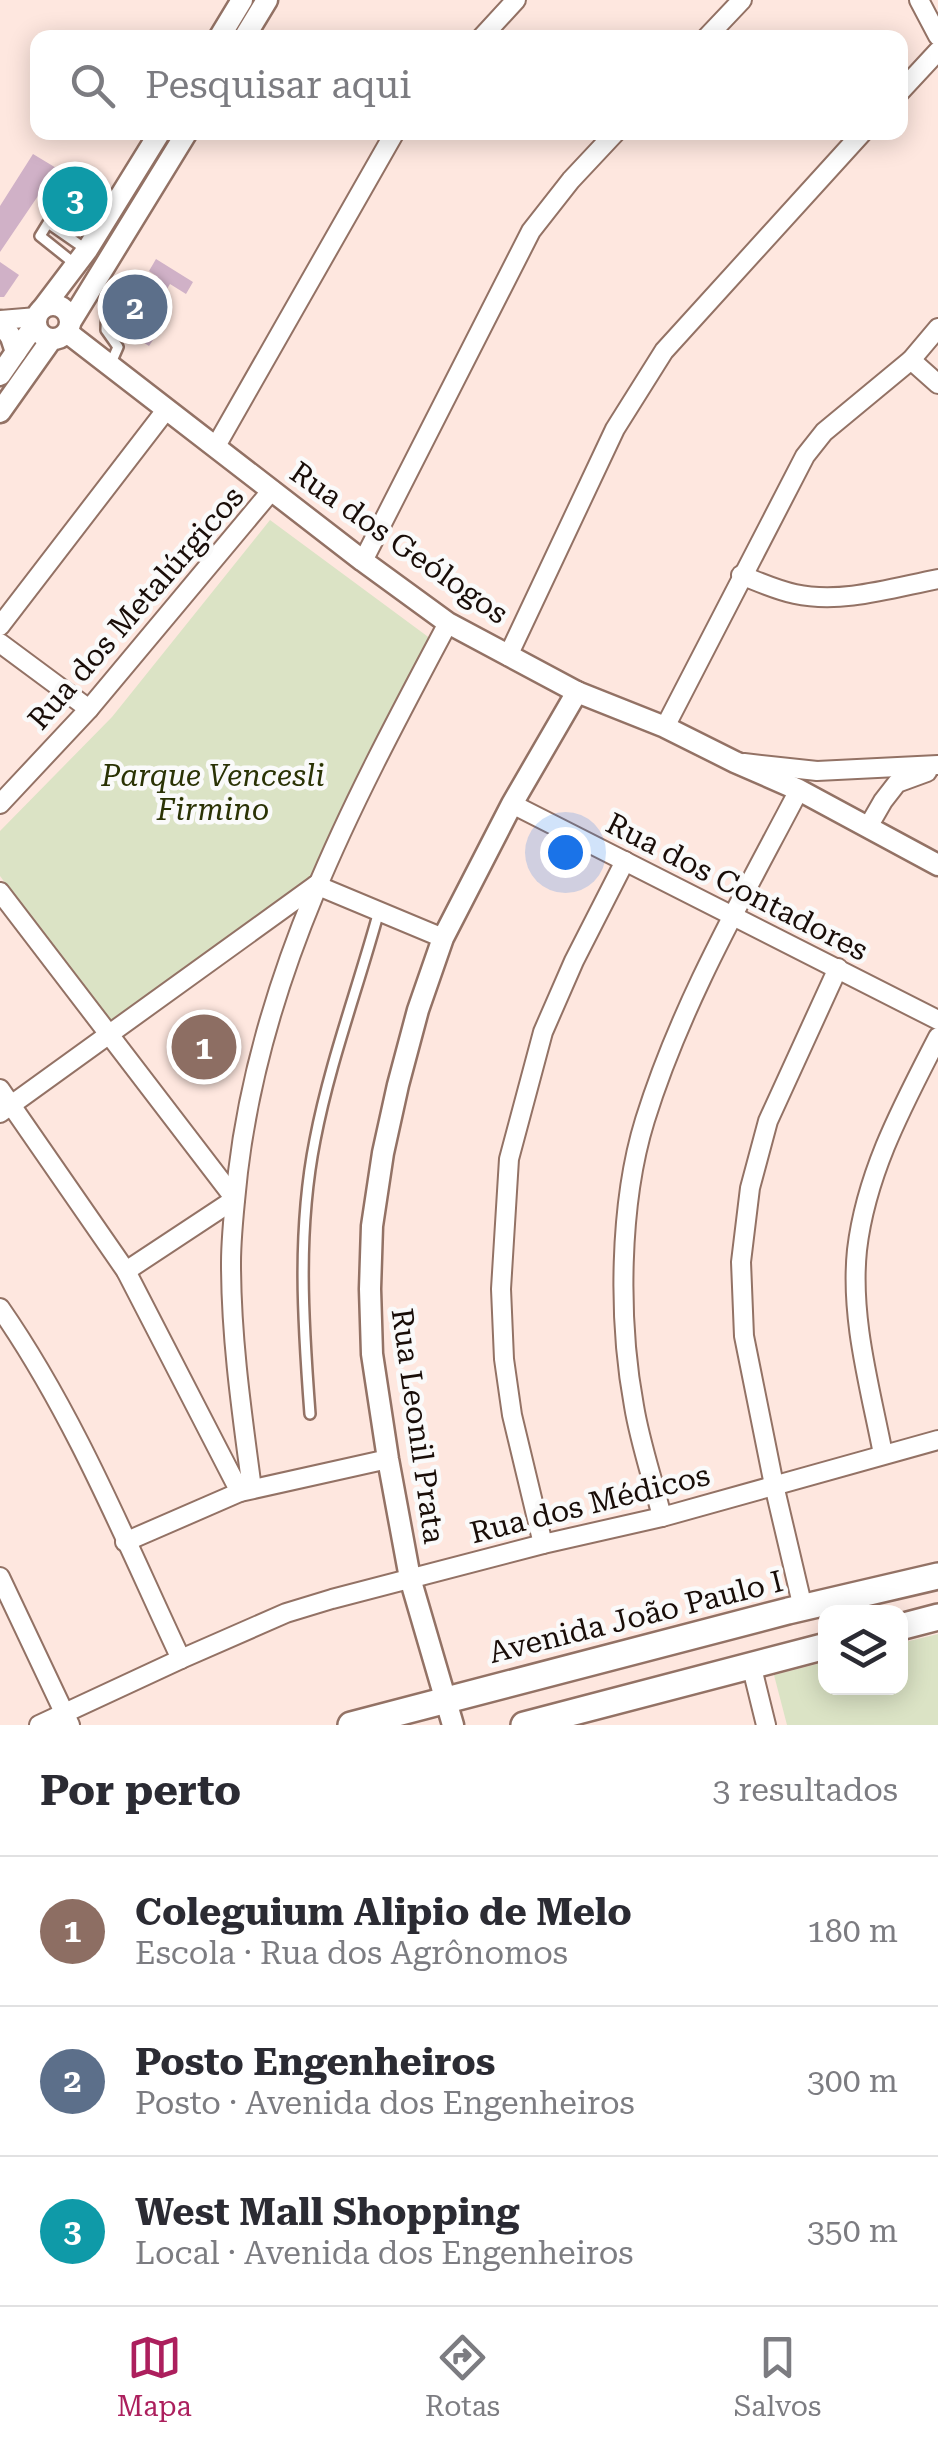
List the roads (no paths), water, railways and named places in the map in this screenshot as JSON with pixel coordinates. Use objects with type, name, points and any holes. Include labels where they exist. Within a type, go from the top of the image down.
[{"type":"main road","name":"Avenida João Paulo I","points":[[351,1725],[938,1576]]},
{"type":"main road","points":[[908,1625],[938,1617]]},
{"type":"main road","points":[[524,1725],[818,1648]]},
{"type":"street","points":[[223,30],[242,0]]},
{"type":"street","points":[[249,30],[267,0]]},
{"type":"street","points":[[489,30],[516,0]]},
{"type":"street","points":[[714,30],[742,0]]},
{"type":"street","points":[[919,0],[938,36]]},
{"type":"street","points":[[908,83],[938,51]]},
{"type":"street","points":[[0,374],[82,258],[155,140]]},
{"type":"street","points":[[0,412],[63,331],[182,140]]},
{"type":"street","points":[[216,446],[389,140]]},
{"type":"street","points":[[363,561],[531,231],[608,140]]},
{"type":"street","points":[[508,656],[615,429],[664,351],[857,140]]},
{"type":"street","points":[[104,223],[125,235]]},
{"type":"street","points":[[16,352],[0,320],[39,316],[58,305],[67,311],[63,331]]},
{"type":"street","points":[[665,726],[804,456],[824,432],[911,360],[938,329],[938,312]]},
{"type":"street","points":[[39,316],[42,336],[63,331]]},
{"type":"street","name":"Rua dos Geólogos","points":[[63,331],[448,623],[577,692],[665,726],[800,790],[938,865]]},
{"type":"street","points":[[911,360],[938,384]]},
{"type":"street","points":[[0,626],[166,410]]},
{"type":"street","name":"Rua dos Metalúrgicos","points":[[0,804],[90,709],[272,490]]},
{"type":"street","points":[[742,575],[783,590],[821,597],[938,579]]},
{"type":"street","points":[[246,1490],[230,1260],[243,1128],[262,1046],[316,885],[363,784],[448,623]]},
{"type":"street","points":[[0,643],[90,709]]},
{"type":"street","name":"Rua Leonil Prata","points":[[453,1725],[410,1578],[388,1460],[372,1354],[372,1226],[382,1153],[398,1085],[443,938],[512,804],[577,692]]},
{"type":"street","points":[[735,762],[818,771],[938,766]]},
{"type":"street","points":[[868,827],[897,783],[938,766]]},
{"type":"street","points":[[662,1517],[634,1406],[626,1339],[623,1251],[630,1183],[644,1122],[674,1036],[733,914],[800,790]]},
{"type":"street","name":"Rua dos Contadores","points":[[512,804],[938,1020]]},
{"type":"street","points":[[543,1544],[512,1415],[504,1359],[501,1289],[509,1159],[544,1032],[574,961],[626,860]]},
{"type":"street","points":[[316,885],[443,938]]},
{"type":"street","points":[[246,1490],[126,1272],[4,1102],[109,1034],[316,885]]},
{"type":"street","points":[[0,892],[235,1199]]},
{"type":"street","points":[[803,1608],[744,1336],[740,1262],[750,1188],[768,1121],[838,968]]},
{"type":"street","points":[[883,1454],[862,1349],[857,1252],[865,1205],[880,1157],[938,1037]]},
{"type":"street","points":[[126,1272],[235,1199]]},
{"type":"street","points":[[0,1308],[69,1422],[181,1659]]},
{"type":"street","name":"Rua dos Médicos","points":[[39,1725],[67,1719],[181,1659],[286,1614],[410,1578],[662,1517],[938,1440]]},
{"type":"street","points":[[126,1542],[246,1490],[388,1460]]},
{"type":"street","points":[[0,1577],[67,1719]]},
{"type":"street","points":[[751,1664],[766,1725]]},
{"type":"lane","points":[[109,366],[118,347],[106,330],[108,310],[131,277]]},
{"type":"lane","points":[[310,1414],[302,1278],[314,1142],[330,1070],[379,912]]},
{"type":"place","name":"West Mall Shopping","points":[[75,199]]},
{"type":"place","name":"Posto Engenheiros","points":[[135,307]]},
{"type":"place","name":"Coleguium Alipio de Melo","points":[[204,1047]]},
{"type":"park label","name":"Parque Vencesli Firmino","points":[[213,793]]}]
